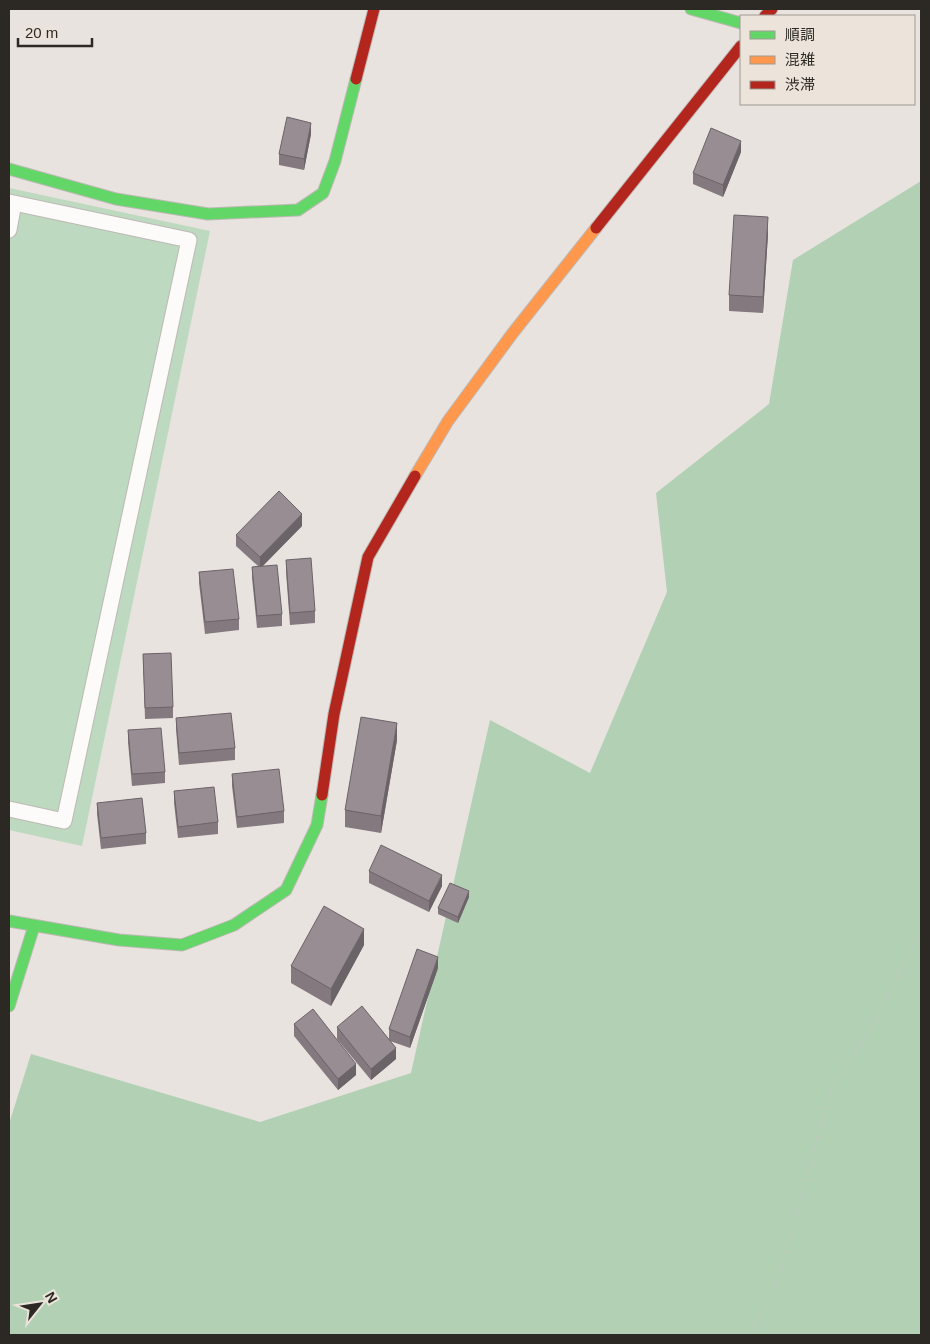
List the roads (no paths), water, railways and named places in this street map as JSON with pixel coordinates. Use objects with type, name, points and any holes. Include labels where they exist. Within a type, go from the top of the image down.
[{"type":"street","points":[[9,169],[116,199],[208,214],[298,210],[311,203],[322,193],[329,177],[374,9]]},
{"type":"street","points":[[691,9],[740,23]]},
{"type":"street","points":[[9,921],[119,940],[182,945],[234,924],[286,890],[317,825],[334,714],[368,557],[448,421],[512,334],[740,47]]},
{"type":"street","points":[[9,1006],[34,926]]},
{"type":"lane","points":[[9,230],[11,203],[189,240],[64,821],[9,809]]}]
